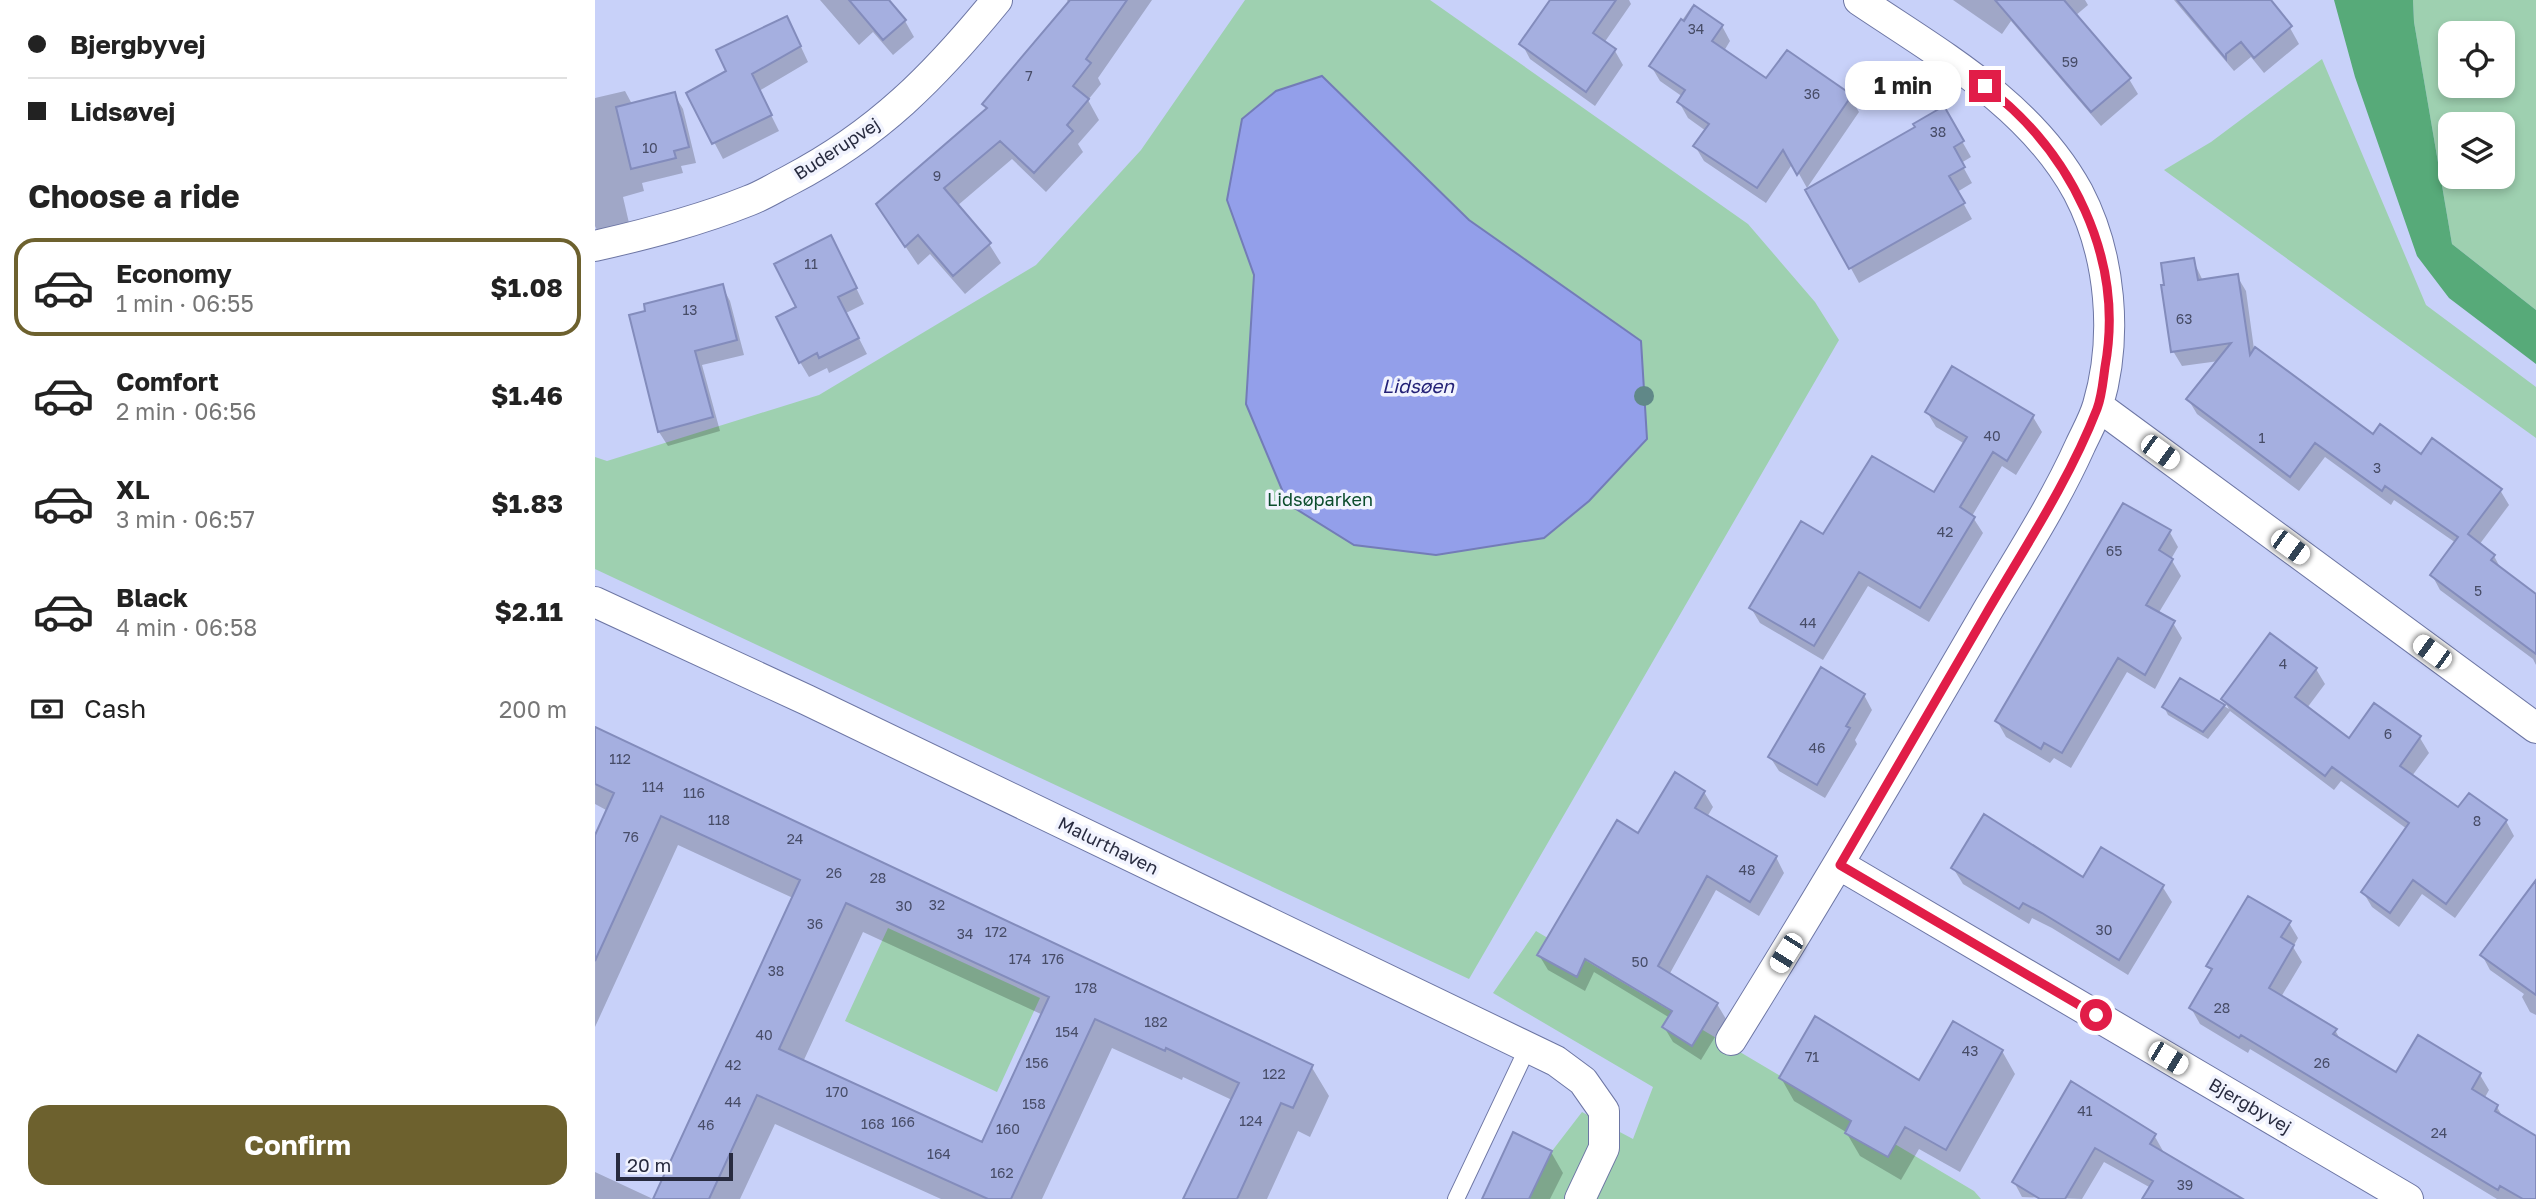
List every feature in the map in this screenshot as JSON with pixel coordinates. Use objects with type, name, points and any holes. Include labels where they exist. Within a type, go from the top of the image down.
[{"type":"street","name":"Buderupvej","points":[[595,246],[672,228],[750,201],[824,162],[891,114],[950,56],[997,0]]},
{"type":"street","points":[[1731,1040],[1840,865],[2067,475],[2098,406],[2109,345],[2107,282],[2091,222],[2077,191],[2043,140],[1999,97],[1859,0]]},
{"type":"street","points":[[2098,406],[2536,728]]},
{"type":"street","name":"Malurthaven","points":[[595,602],[807,700],[1556,1061],[1583,1081],[1604,1111],[1604,1147],[1580,1199]]},
{"type":"street","name":"Bjergbyvej","points":[[1840,865],[2407,1199]]},
{"type":"lane","points":[[1457,1199],[1528,1047]]},
{"type":"green space","name":"Lidsøparken","points":[[1245,0],[1430,0],[1748,224],[1815,302],[1839,340],[1469,979],[595,569],[595,457],[607,461],[819,395],[1036,265],[1141,150]]},
{"type":"green space","points":[[2334,0],[2413,0],[2414,22],[2438,162],[2438,189],[2443,189],[2452,244],[2536,310],[2536,364],[2449,298],[2417,256],[2355,77]]},
{"type":"green space","points":[[2413,0],[2536,0],[2536,310],[2452,244],[2443,189],[2515,189],[2515,112],[2438,112],[2438,162],[2414,22]]},
{"type":"green space","points":[[2322,59],[2426,305],[2536,387],[2536,438],[2164,170],[2211,142]]},
{"type":"green space","points":[[888,928],[1040,998],[997,1092],[845,1021]]},
{"type":"green space","points":[[1536,931],[1974,1191],[1981,1199],[1529,1199],[1552,1151],[1582,1112],[1633,1139],[1653,1087],[1493,993]]},
{"type":"water","name":"Lidsøen","points":[[1322,76],[1469,220],[1641,341],[1647,439],[1589,501],[1544,538],[1436,555],[1354,545],[1288,504],[1246,404],[1254,275],[1227,200],[1242,119],[1276,91]]},
{"type":"building","points":[[849,0],[889,0],[906,20],[883,40]]},
{"type":"building","points":[[1070,0],[1127,0],[1086,59],[1091,63],[1073,86],[1089,99],[1067,125],[1073,131],[1034,173],[1000,141],[944,188],[991,243],[953,276],[918,235],[905,247],[876,204],[987,108],[982,104]]},
{"type":"building","points":[[1550,0],[1616,0],[1593,33],[1616,49],[1586,92],[1519,44]]},
{"type":"building","points":[[1995,0],[2064,0],[2131,78],[2091,112]]},
{"type":"building","points":[[2177,0],[2271,0],[2292,26],[2254,58],[2241,42],[2226,54],[2226,59]]},
{"type":"building","points":[[1694,5],[1723,25],[1712,41],[1766,78],[1787,50],[1852,95],[1797,175],[1783,150],[1757,188],[1693,146],[1709,124],[1677,102],[1685,90],[1649,66],[1681,19],[1684,21]]},
{"type":"building","points":[[787,16],[801,46],[752,74],[772,115],[712,144],[686,93],[726,71],[716,50]]},
{"type":"building","points":[[675,92],[689,147],[674,151],[676,158],[631,169],[616,107]]},
{"type":"building","points":[[1944,106],[1964,141],[1954,147],[1965,167],[1949,176],[1965,203],[1849,269],[1805,190],[1915,127],[1913,124]]},
{"type":"building","points":[[831,235],[857,288],[838,297],[859,338],[819,358],[817,353],[799,363],[776,317],[796,307],[774,264]]},
{"type":"building","points":[[2194,258],[2198,280],[2238,274],[2250,355],[2255,347],[2373,434],[2380,424],[2421,454],[2432,438],[2502,489],[2468,534],[2495,555],[2491,560],[2536,594],[2536,654],[2430,575],[2458,537],[2385,486],[2382,491],[2315,443],[2290,477],[2186,399],[2231,343],[2171,352],[2161,285],[2164,285],[2161,263]]},
{"type":"building","points":[[723,284],[737,340],[695,351],[713,417],[658,432],[629,315],[645,311],[644,304]]},
{"type":"building","points":[[1952,366],[2034,415],[2007,461],[1993,452],[1960,507],[1975,517],[1920,608],[1859,572],[1814,646],[1749,608],[1801,521],[1823,534],[1872,456],[1934,492],[1967,437],[1925,412]]},
{"type":"building","points":[[2123,503],[2171,530],[2159,550],[2173,559],[2146,605],[2175,621],[2145,675],[2118,658],[2062,753],[2044,743],[2041,749],[1995,721]]},
{"type":"building","points":[[2270,633],[2317,668],[2295,697],[2349,738],[2374,703],[2421,736],[2400,766],[2458,807],[2469,793],[2507,820],[2446,904],[2413,880],[2390,913],[2361,892],[2409,823],[2332,767],[2325,776],[2221,699]]},
{"type":"building","points":[[1821,667],[1865,694],[1846,726],[1850,728],[1817,785],[1768,757]]},
{"type":"building","points":[[2180,678],[2225,705],[2203,732],[2162,707]]},
{"type":"building","points":[[595,727],[1313,1065],[1293,1108],[1281,1103],[1237,1199],[1183,1199],[1239,1083],[1166,1048],[1165,1051],[1095,1019],[1011,1199],[988,1199],[757,1095],[709,1199],[653,1199],[800,880],[661,816],[595,961],[595,835],[614,793],[595,784]],"holes":[[[846,903],[1049,997],[982,1142],[779,1049]]]},
{"type":"building","points":[[1675,772],[1705,791],[1695,808],[1777,856],[1750,902],[1707,876],[1658,966],[1718,1003],[1692,1046],[1662,1027],[1672,1011],[1585,959],[1577,977],[1537,955],[1617,820],[1638,833]]},
{"type":"building","points":[[1984,814],[2083,877],[2101,847],[2164,885],[2119,960],[2042,913],[2023,903],[2019,909],[1951,868]]},
{"type":"building","points":[[2536,880],[2536,995],[2480,955]]},
{"type":"building","points":[[2248,896],[2291,921],[2281,937],[2294,945],[2269,988],[2337,1029],[2333,1034],[2396,1072],[2418,1035],[2481,1073],[2472,1089],[2498,1105],[2495,1111],[2536,1136],[2536,1199],[2523,1199],[2500,1186],[2498,1190],[2241,1035],[2239,1038],[2189,1008],[2212,969],[2206,966]]},
{"type":"building","points":[[1815,1016],[1919,1080],[1953,1021],[2003,1050],[1946,1150],[1905,1127],[1888,1157],[1845,1133],[1851,1121],[1779,1078]]},
{"type":"building","points":[[2071,1081],[2156,1134],[2150,1144],[2243,1199],[2142,1199],[2153,1181],[2095,1148],[2065,1199],[2040,1199],[2012,1182]]},
{"type":"building","points":[[1513,1132],[1552,1151],[1529,1199],[1482,1199]]},
{"type":"route","points":[[1985,86],[2043,140],[2077,191],[2091,222],[2107,282],[2109,345],[2098,406],[2067,475],[1840,865],[2096,1015]]}]
